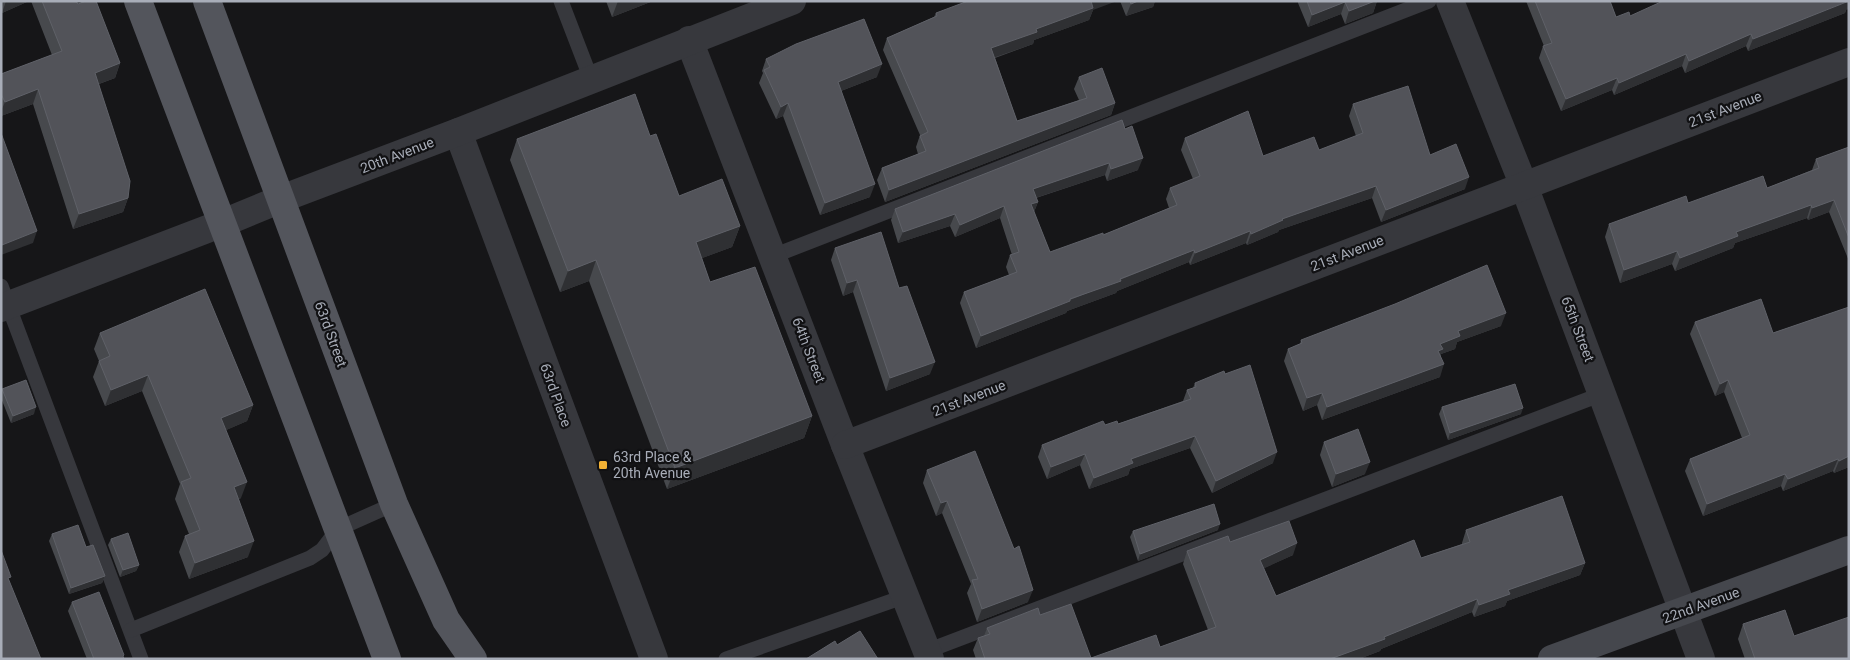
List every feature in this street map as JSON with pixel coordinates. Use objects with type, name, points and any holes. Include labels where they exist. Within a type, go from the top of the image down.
[{"type":"main road","points":[[138,1],[387,659]]},
{"type":"main road","name":"63rd Street","points":[[207,1],[394,504],[446,620],[473,659]]},
{"type":"street","name":"20th Avenue","points":[[4,300],[223,224],[280,199],[458,132],[792,1]]},
{"type":"street","name":"65th Street","points":[[1450,1],[1524,186],[1701,659]]},
{"type":"street","name":"64th Street","points":[[689,40],[845,445],[929,655]]},
{"type":"street","name":"21st Avenue","points":[[845,445],[1849,62]]},
{"type":"street","name":"63rd Place","points":[[458,132],[654,659]]},
{"type":"street","name":"22nd Avenue","points":[[1552,659],[1849,550]]},
{"type":"lane","points":[[561,1],[590,80]]},
{"type":"lane","points":[[773,256],[1429,1]]},
{"type":"lane","points":[[4,300],[141,659]]},
{"type":"lane","points":[[929,655],[1602,394]]},
{"type":"lane","points":[[130,630],[310,558],[322,550],[338,528],[394,504]]},
{"type":"lane","points":[[726,659],[906,596]]},
{"type":"building","points":[[42,1],[76,1],[78,4],[86,1],[96,1],[120,63],[95,73],[130,181],[128,198],[79,214],[38,89],[5,102],[1,94],[1,74],[62,51]]},
{"type":"building","points":[[968,1],[1091,1],[1093,8],[1036,29],[1037,32],[991,48],[1017,121],[1087,98],[1079,77],[1102,68],[1115,103],[889,190],[882,168],[926,151],[920,136],[928,132],[887,38],[937,16],[936,13]]},
{"type":"building","points":[[1307,1],[1375,1],[1349,11],[1345,2],[1312,15]]},
{"type":"building","points":[[1535,1],[1610,1],[1616,17],[1629,12],[1630,16],[1663,1],[1849,1],[1753,39],[1751,34],[1689,61],[1686,54],[1619,83],[1617,78],[1566,99],[1543,46],[1552,43]]},
{"type":"building","points":[[864,19],[882,64],[838,82],[875,184],[825,203],[788,103],[781,107],[764,70],[770,67],[766,59],[796,44]]},
{"type":"building","points":[[1408,86],[1430,155],[1456,144],[1469,177],[1386,210],[1376,186],[1282,219],[1251,234],[1250,231],[1195,253],[1194,250],[981,336],[964,292],[1017,272],[1010,255],[1019,252],[1004,206],[960,225],[955,214],[903,232],[895,209],[1122,120],[1125,129],[1132,126],[1143,158],[1111,169],[1109,163],[1033,189],[1038,202],[1031,204],[1050,252],[1103,233],[1103,235],[1177,205],[1170,188],[1200,176],[1185,138],[1248,111],[1263,156],[1314,137],[1319,150],[1363,133],[1353,104]]},
{"type":"building","points":[[635,94],[650,136],[656,134],[679,196],[722,179],[740,226],[696,242],[710,282],[755,267],[812,416],[675,468],[596,260],[568,271],[517,139]]},
{"type":"building","points":[[1,133],[37,231],[2,245],[1,244]]},
{"type":"building","points":[[1849,147],[1849,238],[1834,200],[1812,208],[1811,205],[1736,232],[1738,236],[1680,258],[1677,251],[1624,270],[1609,224],[1686,196],[1688,203],[1763,176],[1767,188],[1819,168],[1816,159]]},
{"type":"building","points":[[881,232],[899,288],[907,286],[935,362],[890,378],[857,280],[847,283],[835,248]]},
{"type":"building","points":[[1487,265],[1506,313],[1458,331],[1460,336],[1440,344],[1443,349],[1438,351],[1444,364],[1327,407],[1322,393],[1307,398],[1288,349],[1302,343],[1301,340],[1395,304]]},
{"type":"building","points":[[205,289],[253,405],[221,418],[247,482],[234,487],[254,541],[195,563],[185,536],[200,530],[181,482],[191,478],[148,375],[111,390],[99,361],[110,356],[100,333]]},
{"type":"building","points":[[1761,299],[1773,333],[1849,307],[1849,456],[1788,479],[1785,474],[1707,504],[1690,459],[1750,435],[1728,380],[1720,384],[1695,322]]},
{"type":"building","points":[[1250,365],[1277,452],[1216,481],[1195,436],[1131,459],[1133,463],[1094,478],[1085,454],[1051,467],[1042,445],[1103,421],[1105,425],[1117,421],[1118,424],[1191,399],[1187,390],[1196,387],[1195,383],[1224,371],[1225,374]]},
{"type":"building","points":[[26,380],[36,407],[13,416],[2,389]]},
{"type":"building","points":[[1515,384],[1523,408],[1450,433],[1442,407]]},
{"type":"building","points":[[1358,429],[1370,462],[1336,474],[1324,442]]},
{"type":"building","points":[[975,451],[1014,549],[1019,546],[1033,590],[982,609],[972,580],[978,579],[947,501],[941,503],[927,470]]},
{"type":"building","points":[[1562,496],[1585,563],[1508,590],[1510,594],[1479,605],[1477,599],[1384,637],[1385,639],[1330,659],[985,659],[978,638],[990,634],[987,628],[1038,608],[1040,615],[1071,604],[1091,658],[1156,635],[1160,647],[1216,627],[1187,551],[1228,536],[1230,542],[1289,521],[1297,543],[1260,560],[1276,596],[1414,540],[1421,558],[1470,542],[1466,530]]},
{"type":"building","points":[[1214,504],[1220,524],[1140,554],[1133,531]]},
{"type":"building","points":[[78,525],[86,547],[93,545],[105,576],[71,588],[52,534]]},
{"type":"building","points":[[128,533],[139,565],[123,570],[111,539]]},
{"type":"building","points":[[1,550],[11,577],[8,578],[41,659],[1,659]]},
{"type":"building","points":[[99,592],[124,659],[94,659],[72,602]]},
{"type":"building","points":[[1785,610],[1794,636],[1849,617],[1849,659],[1755,659],[1743,624]]},
{"type":"building","points":[[860,631],[878,659],[806,659],[835,641],[837,645]]},
{"type":"place","name":"63rd Place & 20th Avenue","points":[[603,465]]}]
